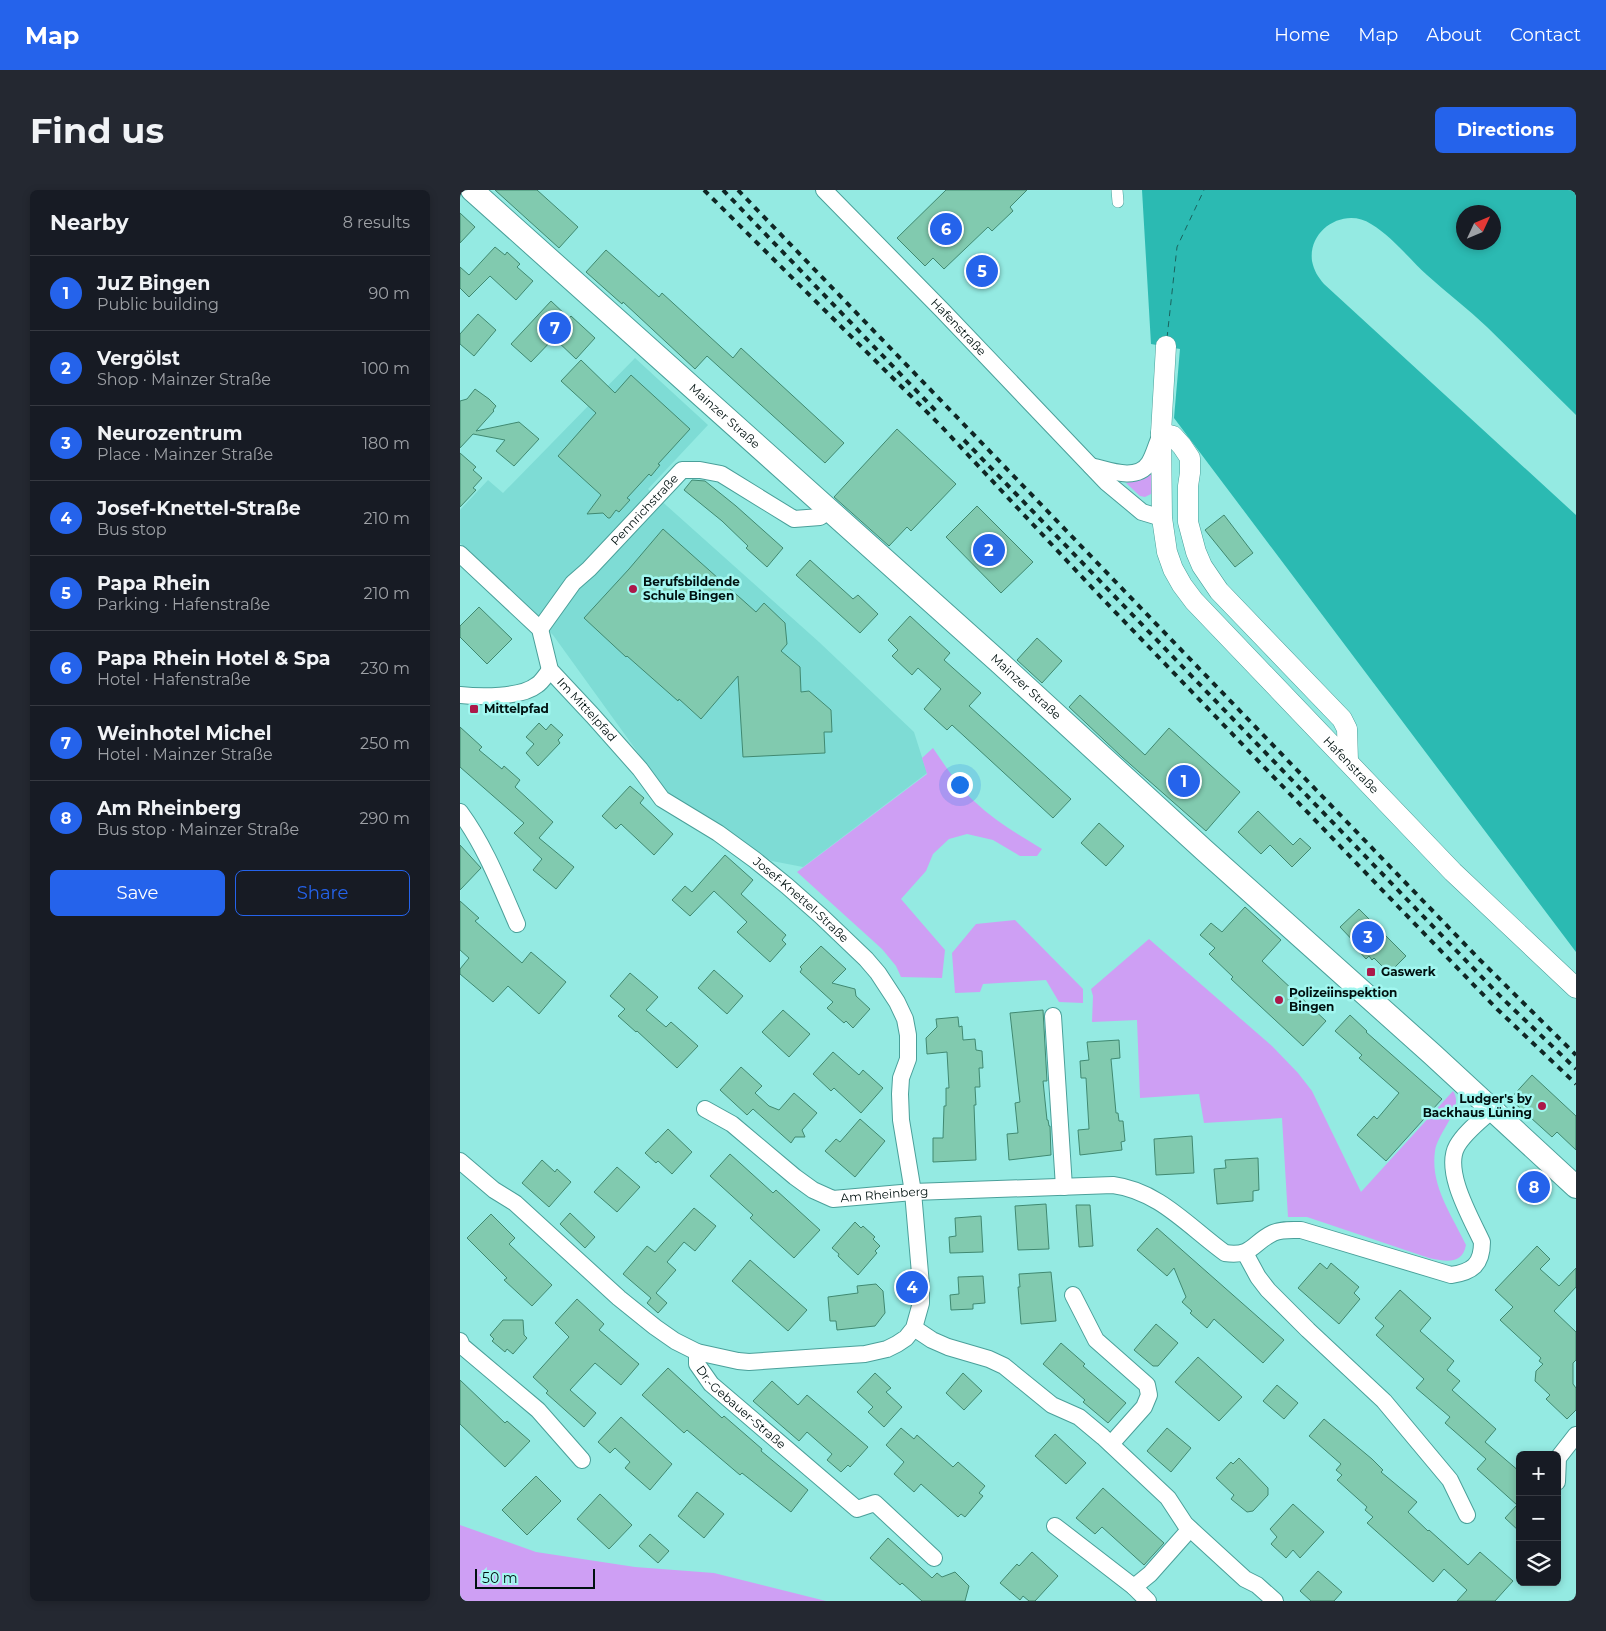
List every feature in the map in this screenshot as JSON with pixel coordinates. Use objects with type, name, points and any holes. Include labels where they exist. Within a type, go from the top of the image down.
[{"type":"main road","name":"Mainzer Straße","points":[[472,190],[830,510],[1576,1187]]},
{"type":"street","name":"Hafenstraße","points":[[824,190],[942,310],[1106,482],[1142,512],[1162,518]]},
{"type":"street","name":"Hafenstraße","points":[[1166,346],[1162,433],[1162,518],[1167,552],[1173,569],[1182,585],[1194,601],[1453,872],[1576,988]]},
{"type":"street","name":"Hafenstraße","points":[[1091,466],[1126,474],[1138,471],[1149,464],[1162,433]]},
{"type":"street","points":[[1162,433],[1173,436],[1190,458],[1188,522],[1202,566],[1220,592],[1342,719],[1347,729],[1348,762]]},
{"type":"street","name":"Pennrichstraße","points":[[540,629],[573,582],[589,569],[682,470],[700,470],[721,474],[794,519],[820,517],[830,510]]},
{"type":"street","points":[[460,554],[540,629]]},
{"type":"street","name":"Im Mittelpfad","points":[[540,629],[550,670],[634,762],[662,799]]},
{"type":"street","points":[[460,695],[518,693],[538,685],[550,670]]},
{"type":"street","name":"Josef-Knettel-Straße","points":[[662,799],[718,833],[787,886],[866,959],[878,973],[897,1002],[905,1019],[908,1035],[908,1059],[901,1078],[901,1120],[913,1192],[922,1285],[921,1303],[914,1328]]},
{"type":"street","points":[[460,812],[492,867],[517,924]]},
{"type":"street","points":[[1053,1016],[1064,1187]]},
{"type":"street","name":"Am Rheinberg","points":[[705,1109],[732,1124],[807,1186],[833,1199],[913,1192],[1113,1185],[1137,1190],[1167,1207],[1225,1253],[1236,1255],[1245,1253]]},
{"type":"street","points":[[1467,1515],[1450,1480],[1384,1401],[1268,1290],[1258,1277],[1245,1253],[1273,1233],[1301,1230],[1451,1275],[1464,1273],[1479,1261],[1482,1242],[1459,1190],[1452,1159],[1456,1147],[1462,1139],[1492,1110]]},
{"type":"street","name":"Dr.-Gebauer-Straße","points":[[461,1165],[515,1203],[619,1298],[655,1327],[675,1341],[697,1352],[696,1364],[711,1384],[857,1509],[875,1503],[934,1558]]},
{"type":"street","points":[[1073,1295],[1096,1340],[1146,1385],[1150,1395],[1144,1407],[1111,1444]]},
{"type":"street","points":[[697,1352],[749,1362],[865,1354],[887,1349],[897,1344],[906,1338],[914,1328],[932,1340],[948,1347],[989,1359],[1004,1366],[1052,1405],[1079,1417],[1111,1444],[1168,1498],[1177,1514],[1190,1528],[1244,1579],[1257,1584],[1275,1601]]},
{"type":"street","points":[[461,1345],[538,1410],[582,1460]]},
{"type":"street","points":[[1561,1454],[1576,1435]]},
{"type":"street","points":[[1054,1526],[1134,1587],[1148,1601]]},
{"type":"street","points":[[1134,1587],[1150,1574],[1190,1528]]},
{"type":"shaded area","points":[[1142,190],[1576,190],[1576,415],[1487,327],[1427,275],[1393,241],[1371,224],[1361,219],[1350,218],[1330,224],[1316,239],[1312,250],[1312,261],[1316,274],[1324,284],[1576,515],[1576,952],[1174,418],[1180,349],[1151,344]]},
{"type":"shaded area","name":"Berufsbildende Schule Bingen","points":[[635,358],[708,425],[648,489],[819,642],[914,732],[927,773],[803,867],[772,861],[670,797],[553,635],[460,543],[460,510],[488,480],[503,493]]},
{"type":"shaded area","points":[[1152,473],[1153,493],[1145,497],[1140,496],[1126,483],[1146,478]]},
{"type":"shaded area","points":[[933,748],[958,783],[975,802],[999,822],[1042,849],[1037,856],[1020,856],[993,840],[967,834],[949,839],[933,854],[926,871],[901,899],[945,950],[942,978],[901,977],[896,966],[882,949],[797,872],[927,774],[922,758]]},
{"type":"shaded area","points":[[1015,920],[1083,989],[1083,1003],[1059,1002],[1046,980],[983,984],[980,992],[955,993],[952,953],[976,924]]},
{"type":"shaded area","points":[[1149,939],[1272,1046],[1298,1073],[1312,1091],[1361,1192],[1453,1091],[1456,1105],[1437,1143],[1434,1164],[1443,1200],[1466,1245],[1461,1256],[1446,1261],[1429,1258],[1307,1217],[1288,1217],[1282,1118],[1204,1123],[1199,1094],[1140,1098],[1137,1020],[1092,1022],[1093,996],[1091,989]]},
{"type":"shaded area","points":[[460,1525],[536,1552],[635,1567],[714,1573],[826,1601],[460,1601]]},
{"type":"building","points":[[495,190],[537,190],[578,227],[559,248]]},
{"type":"building","points":[[946,190],[1027,190],[1010,207],[1013,211],[992,231],[988,227],[944,269],[933,258],[925,266],[897,238]]},
{"type":"building","points":[[460,213],[475,227],[460,243]]},
{"type":"building","points":[[495,247],[505,255],[507,252],[520,264],[517,267],[533,281],[516,300],[490,276],[469,297],[460,288],[460,267],[469,275]]},
{"type":"building","points":[[606,250],[659,297],[662,293],[733,358],[741,348],[844,443],[825,463],[707,356],[695,369],[623,302],[622,304],[586,272]]},
{"type":"building","points":[[551,301],[595,338],[576,359],[554,338],[531,362],[511,344]]},
{"type":"building","points":[[478,314],[496,330],[474,356],[460,344],[460,334]]},
{"type":"building","points":[[581,360],[615,393],[631,375],[690,429],[658,464],[660,465],[651,476],[649,474],[627,498],[630,500],[619,512],[616,510],[610,518],[603,513],[587,514],[601,495],[558,456],[596,413],[561,381]]},
{"type":"building","points":[[475,389],[496,406],[494,411],[476,431],[519,422],[539,439],[514,466],[496,451],[505,440],[473,434],[460,448],[460,401],[467,399]]},
{"type":"building","points":[[897,429],[956,484],[911,531],[907,527],[889,546],[834,497]]},
{"type":"building","points":[[460,453],[476,467],[473,470],[482,478],[473,488],[476,490],[460,507]]},
{"type":"building","points":[[692,480],[705,481],[783,548],[767,567],[746,548],[748,546],[722,521],[684,490]]},
{"type":"building","points":[[977,506],[1033,562],[1001,593],[946,537]]},
{"type":"building","points":[[1224,515],[1253,553],[1235,567],[1205,530]]},
{"type":"building","points":[[663,529],[756,612],[764,603],[785,623],[787,644],[781,651],[800,667],[801,692],[809,691],[831,710],[832,732],[824,732],[825,753],[743,757],[738,676],[701,719],[626,657],[584,618]]},
{"type":"building","points":[[810,560],[853,599],[858,595],[878,614],[860,633],[796,575]]},
{"type":"building","points":[[479,607],[512,639],[487,664],[460,637],[460,626]]},
{"type":"building","points":[[910,616],[950,653],[944,660],[981,693],[969,706],[1071,799],[1053,818],[952,725],[947,730],[924,709],[941,689],[918,668],[912,675],[892,656],[898,650],[888,640]]},
{"type":"building","points":[[1037,638],[1062,661],[1042,683],[1017,660]]},
{"type":"building","points":[[1080,695],[1145,755],[1169,728],[1240,792],[1206,831],[1122,757],[1069,707]]},
{"type":"building","points":[[539,723],[546,730],[551,724],[563,735],[558,740],[560,743],[538,766],[526,753],[534,744],[526,737]]},
{"type":"building","points":[[460,727],[482,747],[479,750],[502,769],[504,766],[520,780],[515,787],[553,822],[539,838],[574,867],[556,889],[533,870],[542,859],[514,833],[524,823],[460,767]]},
{"type":"building","points":[[630,786],[644,798],[640,803],[673,834],[654,855],[621,824],[616,829],[602,816]]},
{"type":"building","points":[[1258,811],[1293,845],[1300,838],[1311,848],[1292,867],[1270,845],[1261,854],[1238,832]]},
{"type":"building","points":[[1099,823],[1124,846],[1106,866],[1081,843]]},
{"type":"building","points":[[460,845],[481,868],[460,890]]},
{"type":"building","points":[[725,855],[753,880],[741,894],[786,935],[782,940],[786,944],[770,962],[737,932],[747,922],[714,891],[690,916],[672,900],[685,886],[692,892]]},
{"type":"building","points":[[460,901],[479,918],[475,921],[522,963],[531,952],[566,982],[539,1014],[508,986],[493,1002],[460,974],[460,969],[469,958],[460,950]]},
{"type":"building","name":"Polizeiinspektion Bingen","points":[[1245,907],[1281,940],[1262,961],[1326,1021],[1303,1046],[1231,979],[1233,977],[1209,954],[1215,948],[1200,935],[1211,923],[1222,932]]},
{"type":"building","points":[[1359,909],[1406,956],[1389,973],[1374,958],[1372,960],[1369,956],[1366,959],[1357,949],[1359,947],[1340,927]]},
{"type":"building","points":[[821,946],[846,969],[832,983],[855,989],[856,996],[870,1009],[853,1028],[846,1021],[844,1023],[827,1008],[833,1002],[800,972],[802,969],[800,967]]},
{"type":"building","points":[[714,970],[743,996],[727,1014],[698,988]]},
{"type":"building","points":[[630,973],[658,997],[646,1010],[666,1027],[671,1022],[698,1046],[677,1068],[618,1016],[625,1009],[610,996]]},
{"type":"building","points":[[783,1010],[810,1034],[789,1057],[762,1032]]},
{"type":"building","points":[[1043,1010],[1047,1081],[1043,1081],[1047,1120],[1050,1126],[1051,1155],[1009,1160],[1007,1134],[1018,1133],[1015,1103],[1020,1102],[1010,1013]]},
{"type":"building","points":[[1350,1015],[1366,1032],[1442,1099],[1386,1161],[1357,1135],[1374,1116],[1377,1119],[1399,1093],[1359,1058],[1362,1055],[1335,1031]]},
{"type":"building","points":[[958,1017],[959,1027],[962,1026],[963,1040],[975,1039],[976,1050],[982,1051],[983,1068],[979,1068],[980,1087],[975,1087],[976,1105],[974,1105],[976,1160],[933,1162],[933,1138],[943,1138],[946,1088],[949,1088],[947,1052],[927,1054],[926,1038],[937,1027],[936,1019]]},
{"type":"building","points":[[1119,1040],[1120,1058],[1111,1059],[1116,1113],[1118,1113],[1119,1121],[1123,1121],[1125,1141],[1121,1142],[1122,1150],[1080,1155],[1078,1130],[1089,1129],[1086,1078],[1081,1078],[1080,1061],[1089,1060],[1087,1042]]},
{"type":"building","points":[[833,1052],[859,1075],[863,1070],[883,1088],[861,1113],[834,1088],[831,1091],[813,1074]]},
{"type":"building","points":[[741,1067],[762,1086],[755,1093],[769,1106],[779,1110],[794,1093],[817,1113],[802,1130],[805,1137],[795,1137],[791,1143],[753,1109],[747,1115],[720,1090]]},
{"type":"building","name":"Ludger's by Backhaus Lüning","points":[[1532,1075],[1576,1116],[1576,1150],[1557,1132],[1552,1137],[1510,1099]]},
{"type":"building","points":[[860,1119],[885,1141],[855,1177],[825,1151],[836,1139],[840,1142]]},
{"type":"building","points":[[668,1129],[692,1152],[672,1174],[658,1161],[656,1163],[645,1153]]},
{"type":"building","points":[[1192,1136],[1194,1173],[1156,1175],[1154,1139]]},
{"type":"building","points":[[730,1154],[773,1193],[776,1190],[820,1230],[794,1258],[750,1218],[753,1215],[710,1176]]},
{"type":"building","points":[[1258,1158],[1259,1190],[1253,1191],[1253,1201],[1217,1204],[1214,1169],[1226,1168],[1225,1160]]},
{"type":"building","points":[[542,1160],[555,1172],[557,1169],[571,1182],[549,1207],[522,1183]]},
{"type":"building","points":[[617,1167],[640,1187],[617,1212],[594,1192]]},
{"type":"building","points":[[1046,1204],[1049,1249],[1018,1250],[1015,1206]]},
{"type":"building","points":[[1076,1205],[1090,1205],[1093,1246],[1079,1247]]},
{"type":"building","points":[[694,1208],[716,1226],[695,1251],[684,1242],[667,1262],[676,1270],[656,1293],[667,1303],[658,1313],[647,1303],[651,1298],[623,1274],[647,1246],[655,1252]]},
{"type":"building","points":[[570,1213],[595,1237],[585,1248],[560,1224]]},
{"type":"building","points":[[491,1214],[515,1238],[509,1244],[552,1285],[532,1306],[504,1280],[507,1278],[467,1238]]},
{"type":"building","points":[[981,1216],[983,1252],[950,1253],[949,1237],[956,1236],[955,1218]]},
{"type":"building","points":[[855,1222],[861,1228],[863,1226],[875,1237],[873,1239],[880,1246],[875,1251],[877,1253],[858,1275],[832,1248]]},
{"type":"building","points":[[1157,1228],[1284,1340],[1263,1363],[1214,1319],[1207,1328],[1190,1313],[1192,1311],[1182,1302],[1186,1297],[1174,1268],[1167,1276],[1137,1250]]},
{"type":"building","points":[[1537,1246],[1550,1259],[1540,1269],[1559,1286],[1576,1268],[1576,1287],[1554,1311],[1576,1332],[1576,1360],[1573,1363],[1573,1384],[1576,1388],[1576,1410],[1567,1419],[1546,1399],[1550,1395],[1535,1381],[1536,1371],[1543,1364],[1539,1361],[1541,1358],[1500,1320],[1513,1307],[1495,1290]]},
{"type":"building","points":[[750,1260],[807,1310],[788,1331],[732,1281]]},
{"type":"building","points":[[1320,1263],[1327,1269],[1331,1263],[1359,1287],[1354,1293],[1360,1299],[1339,1324],[1298,1288]]},
{"type":"building","points":[[1051,1272],[1056,1321],[1021,1324],[1018,1287],[1020,1287],[1019,1274]]},
{"type":"building","points":[[983,1276],[985,1303],[973,1304],[973,1309],[951,1310],[950,1295],[959,1294],[958,1277]]},
{"type":"building","points":[[876,1284],[883,1291],[885,1313],[875,1326],[837,1330],[836,1321],[830,1321],[828,1297],[858,1293],[857,1286]]},
{"type":"building","points":[[1400,1290],[1431,1318],[1420,1331],[1454,1361],[1447,1370],[1460,1381],[1452,1390],[1496,1429],[1485,1442],[1516,1469],[1516,1504],[1477,1469],[1486,1459],[1445,1423],[1450,1417],[1416,1388],[1424,1379],[1376,1335],[1384,1326],[1375,1318]]},
{"type":"building","points":[[577,1299],[604,1324],[599,1330],[639,1364],[621,1385],[595,1363],[570,1390],[596,1413],[584,1427],[546,1393],[548,1391],[533,1377],[569,1337],[555,1323]]},
{"type":"building","points":[[503,1320],[523,1320],[524,1335],[527,1338],[513,1354],[507,1349],[505,1352],[492,1341],[494,1339],[490,1335]]},
{"type":"building","points":[[1156,1324],[1178,1343],[1158,1366],[1153,1366],[1134,1350]]},
{"type":"building","points":[[1061,1343],[1085,1364],[1083,1366],[1126,1403],[1108,1423],[1083,1402],[1085,1400],[1043,1364]]},
{"type":"building","points":[[1198,1357],[1242,1397],[1219,1421],[1175,1382]]},
{"type":"building","points":[[668,1368],[722,1418],[724,1416],[762,1449],[761,1451],[808,1490],[791,1512],[742,1473],[740,1475],[687,1430],[684,1433],[642,1395]]},
{"type":"building","points":[[875,1373],[891,1388],[886,1392],[902,1407],[884,1427],[868,1412],[873,1407],[857,1392]]},
{"type":"building","points":[[963,1373],[982,1391],[964,1410],[946,1393]]},
{"type":"building","points":[[460,1380],[505,1423],[507,1421],[530,1441],[505,1467],[460,1424]]},
{"type":"building","points":[[772,1381],[798,1405],[807,1395],[868,1447],[850,1467],[848,1465],[841,1472],[827,1460],[832,1454],[807,1432],[799,1441],[753,1401]]},
{"type":"building","points":[[1277,1385],[1298,1403],[1284,1419],[1263,1401]]},
{"type":"building","points":[[621,1417],[672,1464],[650,1490],[625,1468],[630,1462],[615,1448],[610,1453],[598,1442]]},
{"type":"building","points":[[1324,1419],[1372,1459],[1383,1470],[1381,1472],[1417,1502],[1408,1512],[1428,1531],[1468,1565],[1480,1552],[1513,1581],[1495,1601],[1457,1601],[1467,1590],[1444,1569],[1433,1582],[1367,1523],[1373,1517],[1365,1510],[1367,1507],[1337,1480],[1342,1475],[1336,1470],[1341,1464],[1309,1436]]},
{"type":"building","points":[[901,1428],[914,1439],[917,1435],[953,1467],[958,1462],[985,1486],[979,1493],[983,1496],[965,1517],[961,1514],[958,1517],[921,1484],[914,1492],[894,1474],[904,1462],[886,1445]]},
{"type":"building","points":[[1167,1428],[1191,1448],[1171,1472],[1147,1451]]},
{"type":"building","points":[[1055,1434],[1086,1463],[1066,1484],[1035,1456]]},
{"type":"building","points":[[1239,1458],[1268,1488],[1268,1495],[1253,1511],[1247,1512],[1231,1499],[1234,1495],[1216,1478],[1231,1462],[1233,1464]]},
{"type":"building","points":[[536,1476],[561,1501],[527,1535],[502,1510]]},
{"type":"building","points":[[1103,1488],[1164,1543],[1144,1565],[1102,1527],[1095,1534],[1076,1518]]},
{"type":"building","points":[[697,1492],[724,1514],[704,1538],[678,1516]]},
{"type":"building","points":[[600,1494],[632,1525],[609,1549],[577,1519]]},
{"type":"building","points":[[1293,1504],[1324,1532],[1300,1558],[1293,1550],[1286,1558],[1271,1544],[1277,1537],[1270,1529]]},
{"type":"building","points":[[1516,1506],[1516,1528],[1505,1518]]},
{"type":"building","points":[[650,1534],[669,1551],[658,1563],[639,1546]]},
{"type":"building","points":[[888,1538],[932,1578],[937,1573],[942,1577],[955,1572],[969,1586],[965,1601],[922,1601],[902,1583],[900,1585],[870,1558]]},
{"type":"building","points":[[1032,1552],[1058,1576],[1035,1601],[1029,1601],[1023,1596],[1020,1600],[1000,1583],[1017,1564],[1019,1566]]},
{"type":"building","points":[[1318,1571],[1342,1592],[1334,1601],[1311,1601],[1300,1591]]},
{"type":"ferry route","points":[[1167,338],[1177,247],[1204,190]]},
{"type":"railway","points":[[704,190],[941,426],[1097,593],[1497,1009],[1576,1084]]},
{"type":"railway","points":[[723,190],[936,411]]},
{"type":"railway","points":[[738,190],[1481,961],[1576,1055]]},
{"type":"railway","points":[[964,440],[1503,999],[1576,1069]]},
{"type":"place","name":"Papa Rhein Hotel & Spa","points":[[946,229]]},
{"type":"place","name":"Papa Rhein","points":[[982,271]]},
{"type":"place","name":"Weinhotel Michel","points":[[555,328]]},
{"type":"place","name":"Vergölst","points":[[989,550]]},
{"type":"place","name":"Berufsbildende Schule Bingen","points":[[633,589]]},
{"type":"place","name":"Mittelpfad","points":[[474,709]]},
{"type":"place","name":"JuZ Bingen","points":[[1184,781]]},
{"type":"place","name":"Neurozentrum","points":[[1368,937]]},
{"type":"place","name":"Gaswerk","points":[[1371,972]]},
{"type":"place","name":"Polizeiinspektion Bingen","points":[[1279,1000]]},
{"type":"place","name":"Ludger's by Backhaus Lüning","points":[[1542,1106]]},
{"type":"place","name":"Am Rheinberg","points":[[1534,1187]]},
{"type":"place","name":"Josef-Knettel-Straße","points":[[912,1287]]}]
